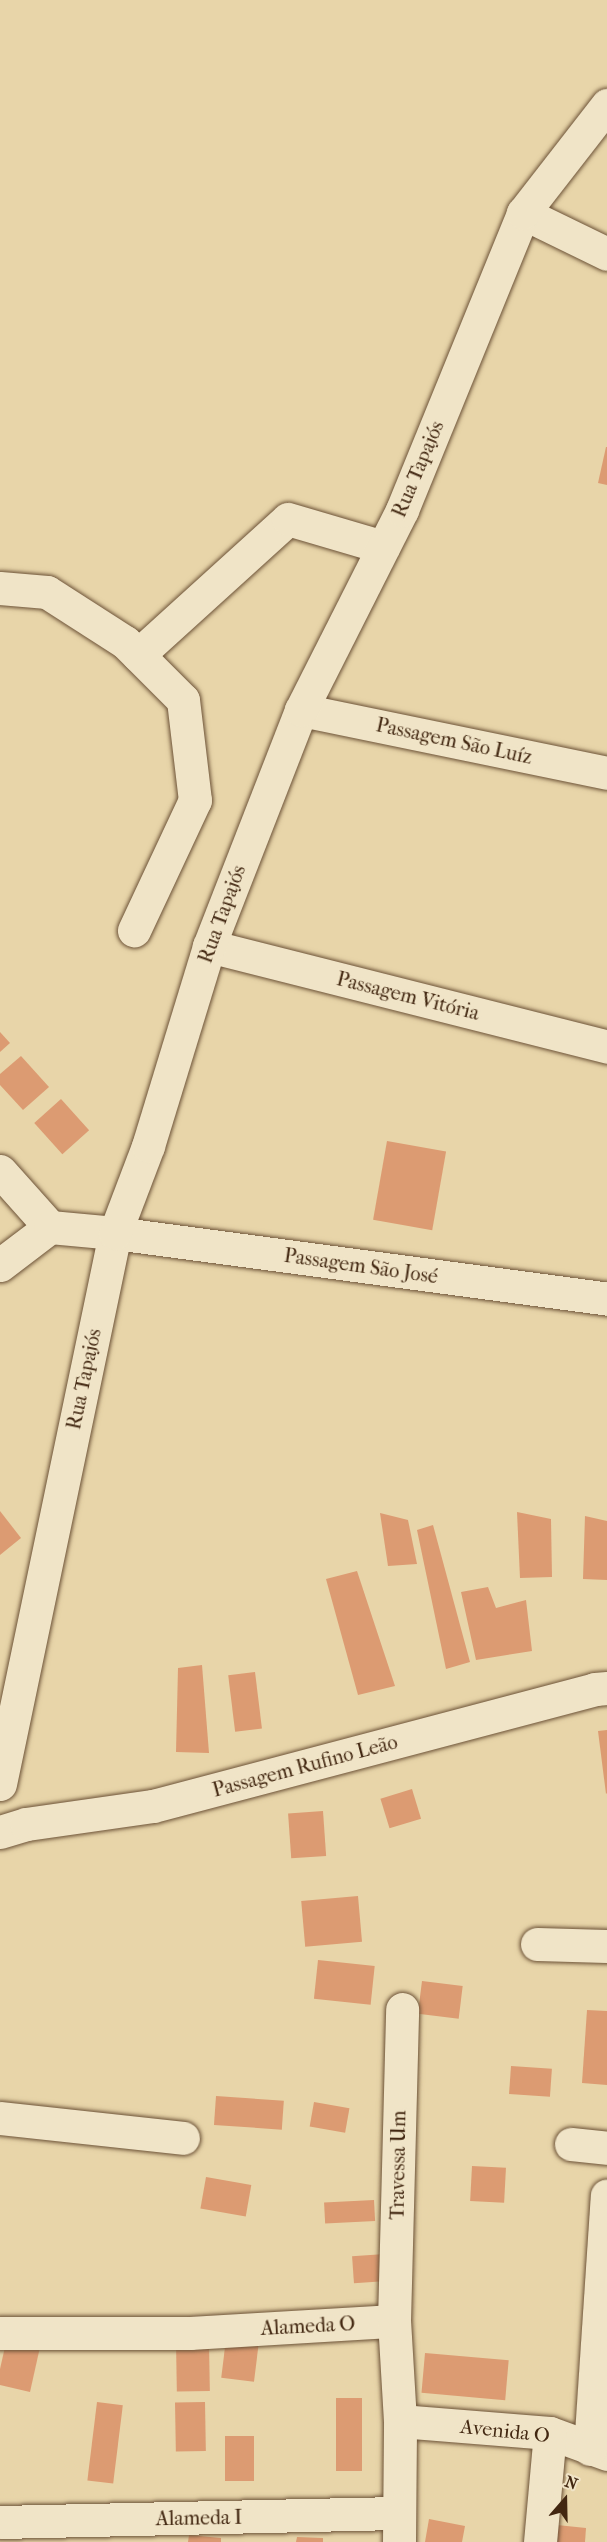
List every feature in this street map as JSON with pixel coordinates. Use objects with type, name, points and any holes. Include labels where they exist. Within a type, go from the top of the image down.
[{"type":"street","name":"Rua Tapajós","points":[[0,1784],[10,1691],[115,1233],[148,1146],[208,946],[301,710],[402,510],[523,213],[607,105]]},
{"type":"street","points":[[523,213],[607,254]]},
{"type":"street","points":[[138,655],[288,519],[383,547]]},
{"type":"street","points":[[0,588],[47,592],[124,642],[183,700],[195,800],[134,930]]},
{"type":"street","name":"Passagem São Luíz","points":[[301,710],[607,772]]},
{"type":"street","name":"Passagem Vitória","points":[[208,946],[607,1047]]},
{"type":"street","points":[[0,1171],[50,1227],[0,1265]]},
{"type":"street","name":"Passagem São José","points":[[50,1227],[115,1233],[607,1299]]},
{"type":"street","name":"Passagem Rufino Leão","points":[[0,1832],[26,1824],[153,1806],[595,1689],[607,1688]]},
{"type":"street","points":[[537,1944],[607,1946]]},
{"type":"street","name":"Travessa Um","points":[[394,2321],[402,2009]]},
{"type":"street","points":[[0,2118],[183,2138]]},
{"type":"street","points":[[571,2144],[607,2148]]},
{"type":"street","points":[[598,2452],[607,2196]]},
{"type":"street","points":[[394,2321],[400,2421],[399,2528]]},
{"type":"street","name":"Alameda O","points":[[0,2333],[190,2333],[394,2321]]},
{"type":"street","name":"Avenida O","points":[[400,2421],[550,2433],[598,2452]]},
{"type":"street","points":[[540,2542],[550,2433]]},
{"type":"street","name":"Alameda I","points":[[0,2522],[399,2528]]},
{"type":"building","points":[[607,447],[607,485],[598,483]]},
{"type":"building","points":[[0,1032],[10,1043],[0,1052]]},
{"type":"building","points":[[21,1056],[49,1087],[23,1110],[0,1085],[0,1074]]},
{"type":"building","points":[[61,1099],[89,1130],[62,1154],[34,1123]]},
{"type":"building","points":[[387,1141],[446,1151],[432,1230],[373,1220]]},
{"type":"building","points":[[0,1511],[21,1538],[0,1555]]},
{"type":"building","points":[[517,1512],[551,1519],[552,1577],[520,1578]]},
{"type":"building","points":[[380,1513],[408,1520],[417,1564],[388,1566]]},
{"type":"building","points":[[585,1516],[607,1521],[607,1580],[583,1579]]},
{"type":"building","points":[[433,1525],[470,1662],[446,1669],[417,1530]]},
{"type":"building","points":[[357,1571],[395,1686],[358,1695],[326,1579]]},
{"type":"building","points":[[488,1587],[496,1608],[526,1600],[532,1651],[476,1660],[461,1592]]},
{"type":"building","points":[[202,1665],[209,1753],[176,1752],[178,1668]]},
{"type":"building","points":[[255,1672],[262,1729],[235,1732],[228,1675]]},
{"type":"building","points":[[607,1730],[607,1793],[606,1794],[598,1731]]},
{"type":"building","points":[[412,1789],[421,1819],[390,1828],[380,1799]]},
{"type":"building","points":[[323,1811],[326,1856],[291,1858],[288,1813]]},
{"type":"building","points":[[358,1896],[362,1942],[305,1947],[301,1901]]},
{"type":"building","points":[[318,1960],[375,1966],[371,2005],[314,1999]]},
{"type":"building","points":[[422,1981],[463,1986],[459,2019],[418,2014]]},
{"type":"building","points":[[587,2010],[607,2011],[607,2085],[582,2083]]},
{"type":"building","points":[[511,2066],[552,2069],[550,2097],[509,2094]]},
{"type":"building","points":[[216,2096],[284,2101],[282,2130],[214,2125]]},
{"type":"building","points":[[314,2102],[349,2108],[345,2133],[310,2127]]},
{"type":"building","points":[[472,2166],[506,2168],[504,2203],[470,2201]]},
{"type":"building","points":[[206,2177],[251,2185],[246,2217],[200,2209]]},
{"type":"building","points":[[374,2200],[375,2221],[325,2224],[324,2203]]},
{"type":"building","points":[[385,2254],[387,2281],[354,2283],[352,2256]]},
{"type":"building","points":[[7,2338],[40,2347],[30,2392],[0,2385],[0,2369]]},
{"type":"building","points":[[226,2339],[259,2343],[254,2382],[221,2378]]},
{"type":"building","points":[[209,2342],[210,2391],[177,2392],[176,2343]]},
{"type":"building","points":[[425,2353],[509,2360],[505,2400],[422,2393]]},
{"type":"building","points":[[336,2398],[362,2398],[362,2471],[336,2471]]},
{"type":"building","points":[[97,2402],[123,2405],[113,2484],[87,2480]]},
{"type":"building","points":[[205,2402],[206,2451],[176,2452],[175,2403]]},
{"type":"building","points":[[225,2436],[254,2436],[254,2481],[225,2481]]},
{"type":"building","points":[[429,2519],[465,2526],[462,2542],[425,2542]]},
{"type":"building","points":[[557,2525],[586,2528],[585,2542],[555,2542]]},
{"type":"building","points":[[189,2535],[221,2538],[221,2542],[188,2542]]},
{"type":"building","points":[[297,2537],[323,2538],[323,2542],[296,2542]]}]
